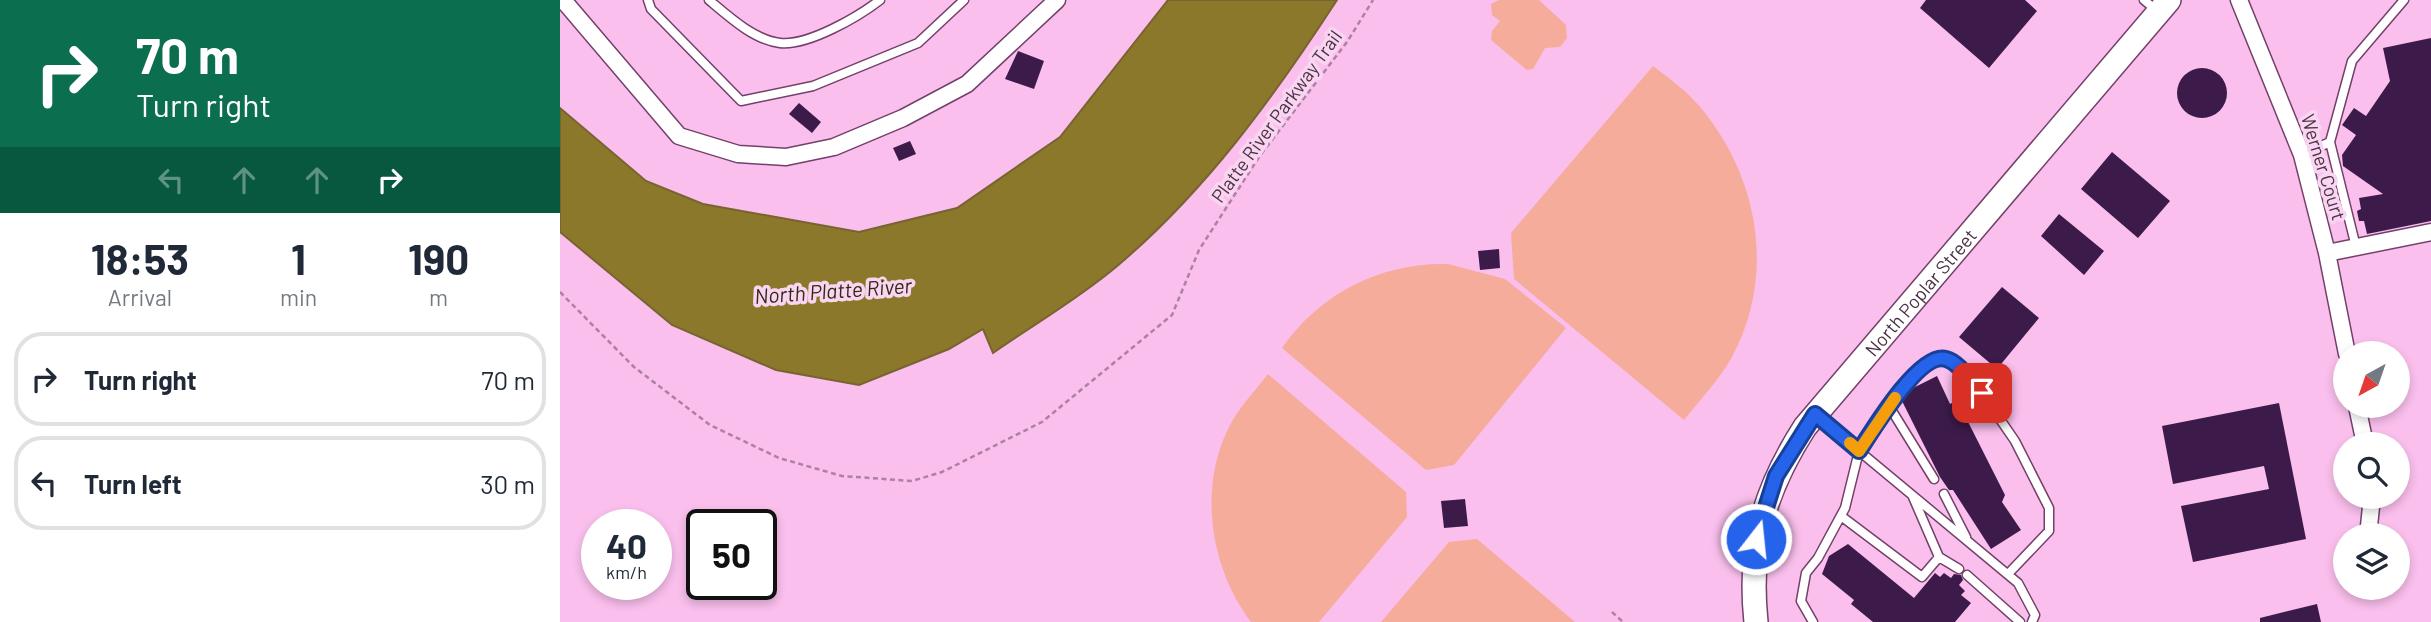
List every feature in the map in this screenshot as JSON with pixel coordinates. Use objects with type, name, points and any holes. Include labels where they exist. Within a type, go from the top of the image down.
[{"type":"main road","name":"North Poplar Street","points":[[1756,622],[1753,580],[1756,539],[1762,516],[1776,476],[1815,414],[2157,4]]},
{"type":"street","points":[[563,0],[680,136],[738,154],[786,157],[834,147],[903,118],[967,84],[1056,0]]},
{"type":"street","name":"Werner Court","points":[[2239,0],[2302,155],[2327,253],[2344,341]]},
{"type":"street","points":[[2327,253],[2431,232]]},
{"type":"lane","points":[[648,0],[651,9],[741,100],[813,86],[918,43],[964,0]]},
{"type":"lane","points":[[709,0],[754,33],[780,43],[819,34],[880,0]]},
{"type":"lane","points":[[2356,247],[2329,142],[2352,61],[2404,0]]},
{"type":"lane","points":[[2302,155],[2329,142]]},
{"type":"lane","points":[[1814,622],[1801,601],[1806,573],[1841,516],[1859,451],[1889,405],[1928,363],[1940,358],[1950,359],[1982,393],[2015,440],[2049,508],[2049,531],[2008,575]]},
{"type":"lane","points":[[1889,405],[1934,479]]},
{"type":"lane","points":[[1815,414],[2018,583],[2035,615],[2032,622]]},
{"type":"lane","points":[[1912,494],[1939,557],[1958,569]]},
{"type":"lane","points":[[1944,494],[1967,540]]},
{"type":"lane","points":[[1841,516],[1922,577],[1939,557]]},
{"type":"lane","points":[[1967,575],[2021,622]]},
{"type":"path","name":"Platte River Parkway Trail","points":[[560,292],[634,367],[699,417],[779,458],[842,477],[912,481],[942,472],[1042,422],[1172,315],[1199,250],[1259,157],[1347,42],[1373,0]]},
{"type":"path","points":[[1612,612],[1623,622]]},
{"type":"shaded area","points":[[1499,0],[1539,0],[1566,25],[1567,38],[1560,47],[1545,48],[1533,69],[1527,70],[1491,40],[1492,31],[1500,21],[1492,15],[1491,4]]},
{"type":"shaded area","points":[[1653,66],[1696,102],[1721,135],[1748,196],[1755,228],[1757,261],[1754,293],[1746,326],[1727,365],[1684,420],[1514,279],[1511,233]]},
{"type":"shaded area","points":[[1448,264],[1505,279],[1566,328],[1454,465],[1426,470],[1282,348],[1315,311],[1354,285],[1376,275],[1400,269]]},
{"type":"shaded area","points":[[1268,374],[1406,492],[1407,517],[1319,622],[1251,622],[1237,601],[1218,553],[1212,501],[1219,451],[1233,420]]},
{"type":"shaded area","points":[[1477,539],[1575,622],[1381,622],[1449,542]]},
{"type":"water","name":"North Platte River","points":[[1168,0],[1337,0],[1263,107],[1179,207],[1101,279],[993,353],[983,329],[949,349],[859,385],[776,370],[672,325],[560,232],[560,108],[646,181],[703,204],[859,232],[957,208],[1060,137]]},
{"type":"building","points":[[1926,0],[2025,0],[2037,11],[1989,68],[1920,8]]},
{"type":"building","points":[[2431,38],[2431,221],[2367,234],[2364,221],[2359,221],[2359,198],[2383,194],[2343,166],[2342,155],[2356,135],[2342,125],[2354,108],[2366,116],[2390,81],[2383,48]]},
{"type":"building","points":[[1018,51],[1044,61],[1034,89],[1005,79]]},
{"type":"building","points":[[2202,68],[2220,75],[2227,93],[2220,111],[2202,118],[2184,111],[2177,93],[2184,75]]},
{"type":"building","points":[[799,103],[821,122],[812,133],[789,114]]},
{"type":"building","points":[[910,141],[916,154],[899,161],[893,148]]},
{"type":"building","points":[[2112,152],[2170,201],[2138,238],[2081,189]]},
{"type":"building","points":[[2059,214],[2104,251],[2084,275],[2041,236]]},
{"type":"building","points":[[1499,249],[1500,268],[1480,270],[1478,251]]},
{"type":"building","points":[[2002,287],[2039,318],[1997,369],[1959,337]]},
{"type":"building","points":[[1937,376],[1950,404],[1957,400],[2005,495],[2002,502],[2021,530],[1991,549],[1953,490],[1949,490],[1940,477],[1902,401],[1913,388]]},
{"type":"building","points":[[2279,403],[2306,539],[2193,562],[2181,506],[2269,489],[2264,466],[2173,484],[2162,426]]},
{"type":"building","points":[[1465,499],[1468,526],[1444,528],[1441,501]]},
{"type":"building","points":[[1848,544],[1914,598],[1935,573],[1940,577],[1944,573],[1951,578],[1954,574],[1961,575],[1963,580],[1959,585],[1965,591],[1961,595],[1971,603],[1955,622],[1873,622],[1851,604],[1854,600],[1822,574],[1829,556]]},
{"type":"building","points":[[2317,604],[2321,622],[2260,622],[2260,618]]},
{"type":"slow traffic","points":[[1850,443],[1859,451],[1895,398]]},
{"type":"route","points":[[1756,539],[1776,476],[1789,451],[1815,414],[1859,451],[1889,405],[1928,363],[1940,358],[1950,359],[1982,393]]}]
